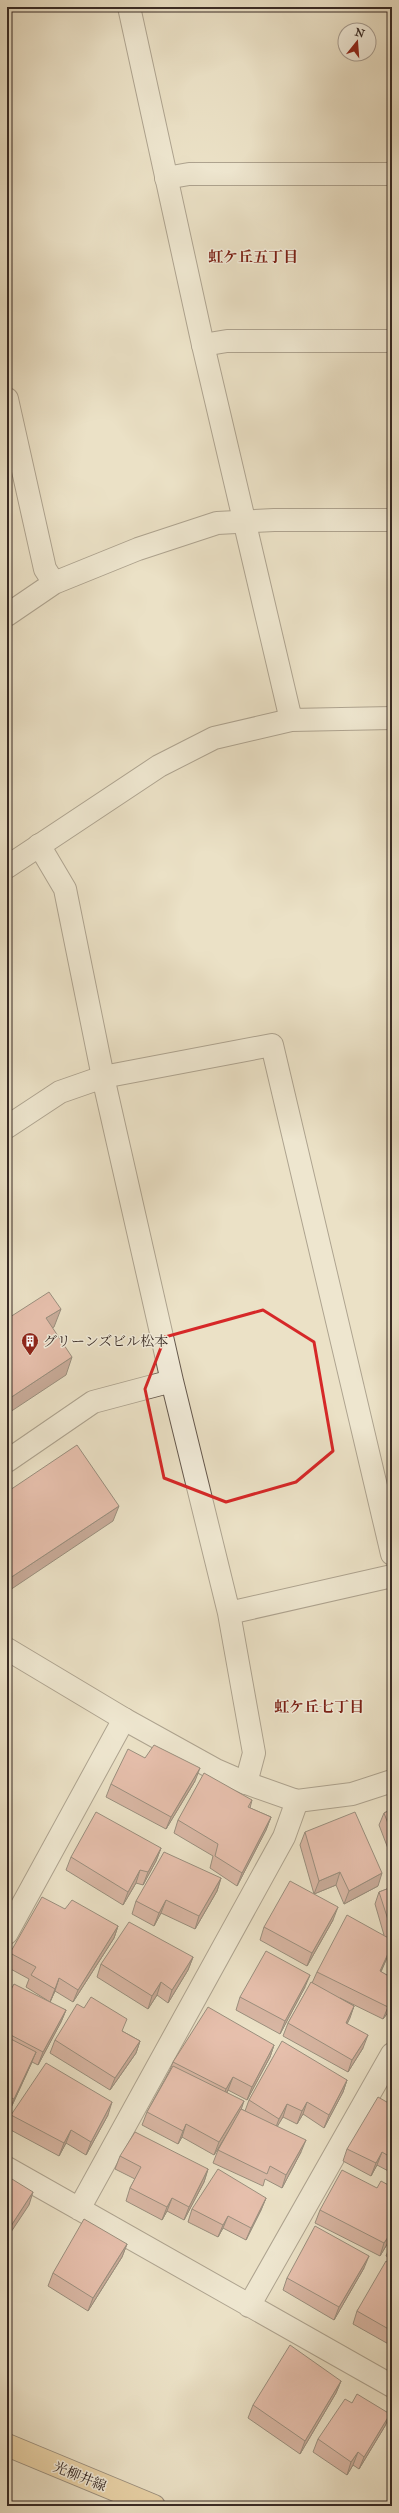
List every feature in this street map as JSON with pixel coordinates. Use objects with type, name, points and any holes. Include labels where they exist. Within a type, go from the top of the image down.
[{"type":"main road","name":"光柳井線","points":[[7,2446],[154,2506]]},
{"type":"street","points":[[129,7],[203,345],[291,720]]},
{"type":"street","points":[[166,178],[189,174],[392,174]]},
{"type":"street","points":[[203,345],[227,341],[392,342]]},
{"type":"street","points":[[7,399],[45,569],[54,583]]},
{"type":"street","points":[[7,615],[54,583],[138,549],[217,523],[392,520]]},
{"type":"street","points":[[7,867],[159,766],[214,738],[291,720],[392,718]]},
{"type":"street","points":[[39,845],[65,889],[103,1077],[172,1381],[229,1613],[254,1753],[246,1784]]},
{"type":"street","points":[[7,1127],[60,1092],[103,1077],[272,1045],[392,1554]]},
{"type":"street","points":[[7,1461],[93,1402],[172,1381]]},
{"type":"street","points":[[229,1613],[392,1576]]},
{"type":"street","points":[[7,1649],[124,1719],[216,1770],[246,1784],[298,1801],[352,1794],[392,1781]]},
{"type":"street","points":[[7,1933],[124,1719]]},
{"type":"street","points":[[79,2209],[284,1837],[298,1801]]},
{"type":"street","points":[[249,2306],[392,2054]]},
{"type":"street","points":[[7,2168],[392,2386]]},
{"type":"highlighted area","points":[[263,1310],[314,1342],[333,1451],[296,1482],[226,1502],[164,1478],[145,1389],[165,1337]]},
{"type":"building","name":"グリーンズビル松本","points":[[49,1292],[61,1309],[46,1318],[72,1357],[7,1400],[7,1319]]},
{"type":"building","points":[[77,1445],[119,1506],[7,1580],[7,1492]]},
{"type":"building","points":[[154,1745],[200,1768],[171,1817],[111,1784],[128,1749],[145,1758]]},
{"type":"building","points":[[204,1773],[252,1800],[248,1807],[271,1817],[242,1873],[215,1856],[218,1844],[178,1820]]},
{"type":"building","points":[[392,1809],[392,1834],[384,1813]]},
{"type":"building","points":[[96,1812],[161,1848],[148,1872],[140,1870],[128,1892],[71,1857]]},
{"type":"building","points":[[355,1812],[382,1873],[349,1891],[340,1872],[319,1881],[305,1832]]},
{"type":"building","points":[[164,1852],[221,1878],[199,1916],[166,1900],[159,1913],[136,1901]]},
{"type":"building","points":[[290,1881],[338,1907],[312,1953],[264,1927]]},
{"type":"building","points":[[392,1887],[392,1932],[379,1892]]},
{"type":"building","points":[[42,1897],[65,1909],[72,1900],[118,1926],[78,1990],[59,1978],[55,1989],[31,1975],[36,1967],[10,1953]]},
{"type":"building","points":[[347,1915],[392,1940],[392,1945],[380,1971],[392,1978],[392,2001],[388,2007],[317,1972]]},
{"type":"building","points":[[129,1922],[193,1957],[172,1990],[161,1982],[152,1996],[101,1964]]},
{"type":"building","points":[[266,1951],[310,1975],[285,2021],[240,1997]]},
{"type":"building","points":[[311,1982],[354,2006],[346,2023],[368,2035],[352,2060],[288,2023]]},
{"type":"building","points":[[14,1984],[66,2010],[43,2052],[7,2033],[7,1994],[8,1995]]},
{"type":"building","points":[[91,1997],[127,2019],[122,2031],[140,2041],[115,2078],[55,2040],[77,2004],[84,2008]]},
{"type":"building","points":[[208,2007],[274,2045],[252,2087],[233,2077],[226,2089],[173,2062]]},
{"type":"building","points":[[7,2037],[36,2052],[14,2099],[7,2096]]},
{"type":"building","points":[[282,2041],[347,2080],[329,2115],[307,2102],[302,2111],[287,2104],[279,2119],[249,2100]]},
{"type":"building","points":[[46,2063],[112,2102],[91,2142],[71,2130],[64,2143],[11,2115]]},
{"type":"building","points":[[173,2066],[244,2101],[219,2142],[186,2124],[183,2131],[147,2112]]},
{"type":"building","points":[[378,2097],[392,2105],[392,2158],[382,2152],[376,2163],[347,2149]]},
{"type":"building","points":[[241,2109],[306,2140],[286,2175],[270,2166],[267,2174],[218,2150]]},
{"type":"building","points":[[135,2132],[208,2169],[189,2207],[172,2198],[167,2207],[130,2188],[141,2167],[120,2156]]},
{"type":"building","points":[[218,2169],[266,2198],[251,2228],[228,2216],[223,2225],[192,2209]]},
{"type":"building","points":[[342,2170],[377,2188],[381,2181],[392,2187],[392,2231],[384,2243],[320,2210]]},
{"type":"building","points":[[7,2176],[33,2192],[7,2232]]},
{"type":"building","points":[[84,2219],[127,2244],[93,2298],[53,2273]]},
{"type":"building","points":[[315,2226],[369,2256],[339,2307],[287,2278]]},
{"type":"building","points":[[386,2261],[392,2265],[392,2331],[357,2311]]},
{"type":"building","points":[[290,2345],[341,2381],[305,2441],[253,2405]]},
{"type":"building","points":[[357,2394],[390,2414],[364,2457],[358,2452],[351,2462],[318,2439],[345,2399],[352,2403]]},
{"type":"place","name":"グリーンズビル松本","points":[[30,1356]]},
{"type":"district","name":"虹ケ丘五丁目","points":[[253,257]]},
{"type":"district","name":"虹ケ丘七丁目","points":[[319,1707]]}]
